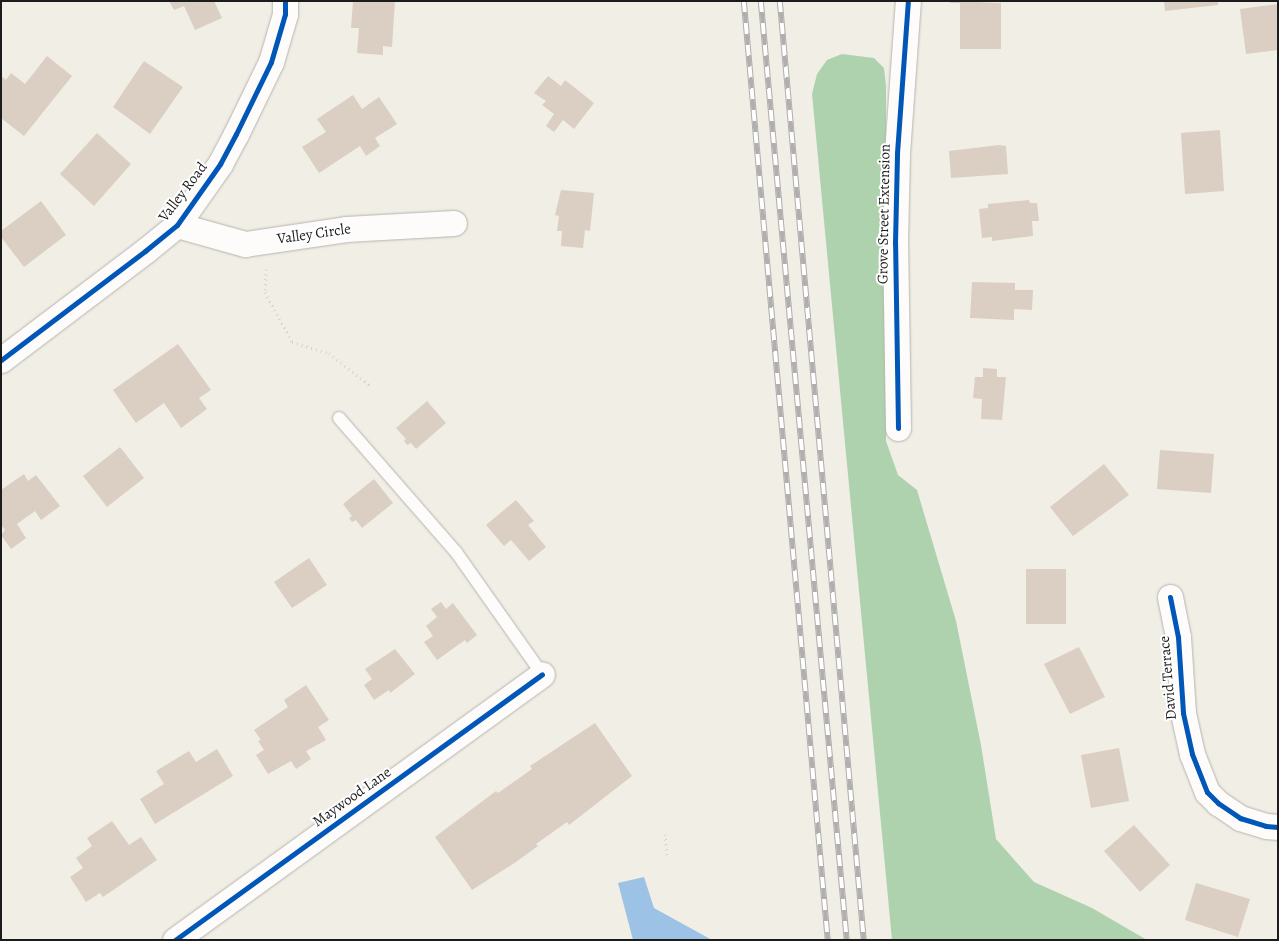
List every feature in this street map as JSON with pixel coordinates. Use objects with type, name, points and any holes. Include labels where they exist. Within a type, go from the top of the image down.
[{"type":"street","name":"Valley Road","points":[[1,360],[176,225],[220,164],[236,134],[270,62],[285,14],[285,1]]},
{"type":"street","name":"Grove Street Extension","points":[[898,428],[895,243],[897,152],[908,1]]},
{"type":"street","name":"Valley Circle","points":[[176,225],[232,242],[245,244],[346,229],[454,223]]},
{"type":"street","name":"David Terrace","points":[[1170,597],[1178,637],[1183,713],[1192,754],[1207,792],[1218,804],[1240,818],[1266,826],[1278,827]]},
{"type":"street","name":"Maywood Lane","points":[[175,940],[542,674]]},
{"type":"lane","points":[[339,418],[456,552],[542,674]]},
{"type":"path","points":[[268,241],[265,292],[292,342],[329,353],[371,386]]},
{"type":"path","points":[[666,834],[667,858]]},
{"type":"green space","points":[[842,54],[874,58],[884,68],[886,86],[886,441],[898,475],[917,490],[956,621],[981,745],[996,839],[1034,882],[1092,908],[1147,940],[892,940],[812,94],[817,74],[827,60]]},
{"type":"water","points":[[644,877],[654,908],[712,940],[633,940],[618,883]]},
{"type":"building","points":[[169,1],[214,1],[222,18],[195,30],[184,6],[174,10]]},
{"type":"building","points":[[353,1],[395,1],[392,47],[383,46],[383,55],[357,53],[359,28],[351,28]]},
{"type":"building","points":[[950,1],[1001,3],[1001,49],[960,49],[960,3],[950,3]]},
{"type":"building","points":[[1164,1],[1218,1],[1218,5],[1165,11]]},
{"type":"building","points":[[1278,4],[1278,50],[1246,54],[1240,9]]},
{"type":"building","points":[[47,56],[72,76],[24,136],[1,118],[1,76],[6,80],[11,73],[25,84]]},
{"type":"building","points":[[144,61],[183,87],[150,134],[113,107]]},
{"type":"building","points":[[548,76],[561,86],[565,80],[594,103],[574,129],[563,120],[554,132],[546,126],[554,114],[542,105],[546,101],[534,93]]},
{"type":"building","points":[[353,95],[362,109],[379,97],[397,124],[375,138],[380,146],[366,156],[360,146],[319,173],[302,147],[326,132],[317,119]]},
{"type":"building","points":[[1220,130],[1224,191],[1185,194],[1181,133]]},
{"type":"building","points":[[97,133],[131,164],[94,206],[60,174]]},
{"type":"building","points":[[999,145],[1006,146],[1008,174],[951,178],[949,151]]},
{"type":"building","points":[[561,190],[594,193],[590,231],[585,230],[583,248],[561,246],[562,231],[557,231],[559,216],[555,215]]},
{"type":"building","points":[[1029,200],[1030,203],[1037,203],[1039,221],[1032,221],[1033,236],[992,241],[992,237],[982,238],[979,209],[988,208],[988,204]]},
{"type":"building","points":[[41,201],[66,235],[24,267],[1,237],[1,231]]},
{"type":"building","points":[[972,282],[1015,283],[1015,290],[1033,290],[1032,310],[1014,309],[1014,320],[970,318]]},
{"type":"building","points":[[178,344],[211,390],[199,398],[207,409],[181,428],[164,403],[136,423],[113,390]]},
{"type":"building","points":[[983,368],[997,369],[997,377],[1006,377],[1002,420],[981,419],[982,399],[973,398],[975,377],[983,377]]},
{"type":"building","points":[[427,401],[446,423],[416,449],[411,443],[407,445],[404,441],[406,439],[396,428]]},
{"type":"building","points":[[120,447],[144,478],[107,507],[83,476]]},
{"type":"building","points":[[1160,450],[1214,454],[1211,493],[1157,489]]},
{"type":"building","points":[[1104,464],[1129,495],[1073,536],[1050,507]]},
{"type":"building","points":[[24,474],[28,481],[36,475],[60,506],[41,520],[35,511],[17,524],[26,538],[11,549],[1,535],[5,530],[1,525],[1,490]]},
{"type":"building","points":[[374,479],[393,503],[362,528],[356,520],[352,522],[349,518],[352,516],[343,504]]},
{"type":"building","points":[[516,500],[534,521],[528,525],[546,547],[529,561],[511,540],[504,546],[486,525]]},
{"type":"building","points":[[309,558],[327,585],[292,608],[274,582]]},
{"type":"building","points":[[1026,569],[1066,569],[1066,624],[1026,624]]},
{"type":"building","points":[[441,602],[446,609],[453,603],[477,635],[467,643],[465,640],[437,660],[424,642],[433,636],[426,626],[437,617],[431,609]]},
{"type":"building","points":[[1079,647],[1105,697],[1070,714],[1044,664]]},
{"type":"building","points":[[395,649],[415,674],[390,693],[389,690],[374,700],[364,685],[372,679],[365,669]]},
{"type":"building","points":[[306,685],[329,720],[318,727],[326,740],[306,751],[311,759],[296,769],[291,761],[268,774],[256,755],[264,750],[258,741],[261,740],[254,730],[288,707],[284,700]]},
{"type":"building","points":[[595,723],[632,776],[569,825],[567,822],[536,844],[538,846],[516,862],[472,890],[435,837],[496,791],[498,793],[532,769],[530,766]]},
{"type":"building","points":[[1119,748],[1129,801],[1091,808],[1081,755]]},
{"type":"building","points":[[217,749],[233,776],[155,824],[140,799],[164,784],[156,771],[189,751],[196,762]]},
{"type":"building","points":[[112,821],[129,845],[141,837],[157,860],[103,897],[100,893],[86,902],[70,877],[83,868],[76,858],[92,846],[87,838]]},
{"type":"building","points":[[1134,825],[1170,865],[1140,892],[1104,851]]},
{"type":"building","points":[[1196,883],[1250,899],[1238,937],[1185,920]]},
{"type":"railway","points":[[744,1],[828,940]]},
{"type":"railway","points":[[761,1],[847,940]]},
{"type":"railway","points":[[780,1],[864,940]]},
{"type":"cycle path","points":[[1,360],[177,225],[220,164],[271,62],[285,14],[285,1]]},
{"type":"cycle path","points":[[898,428],[895,243],[897,153],[908,1]]},
{"type":"cycle path","points":[[1170,597],[1178,637],[1183,713],[1192,754],[1207,792],[1218,803],[1240,818],[1266,826],[1278,827]]},
{"type":"cycle path","points":[[175,940],[542,674]]}]
